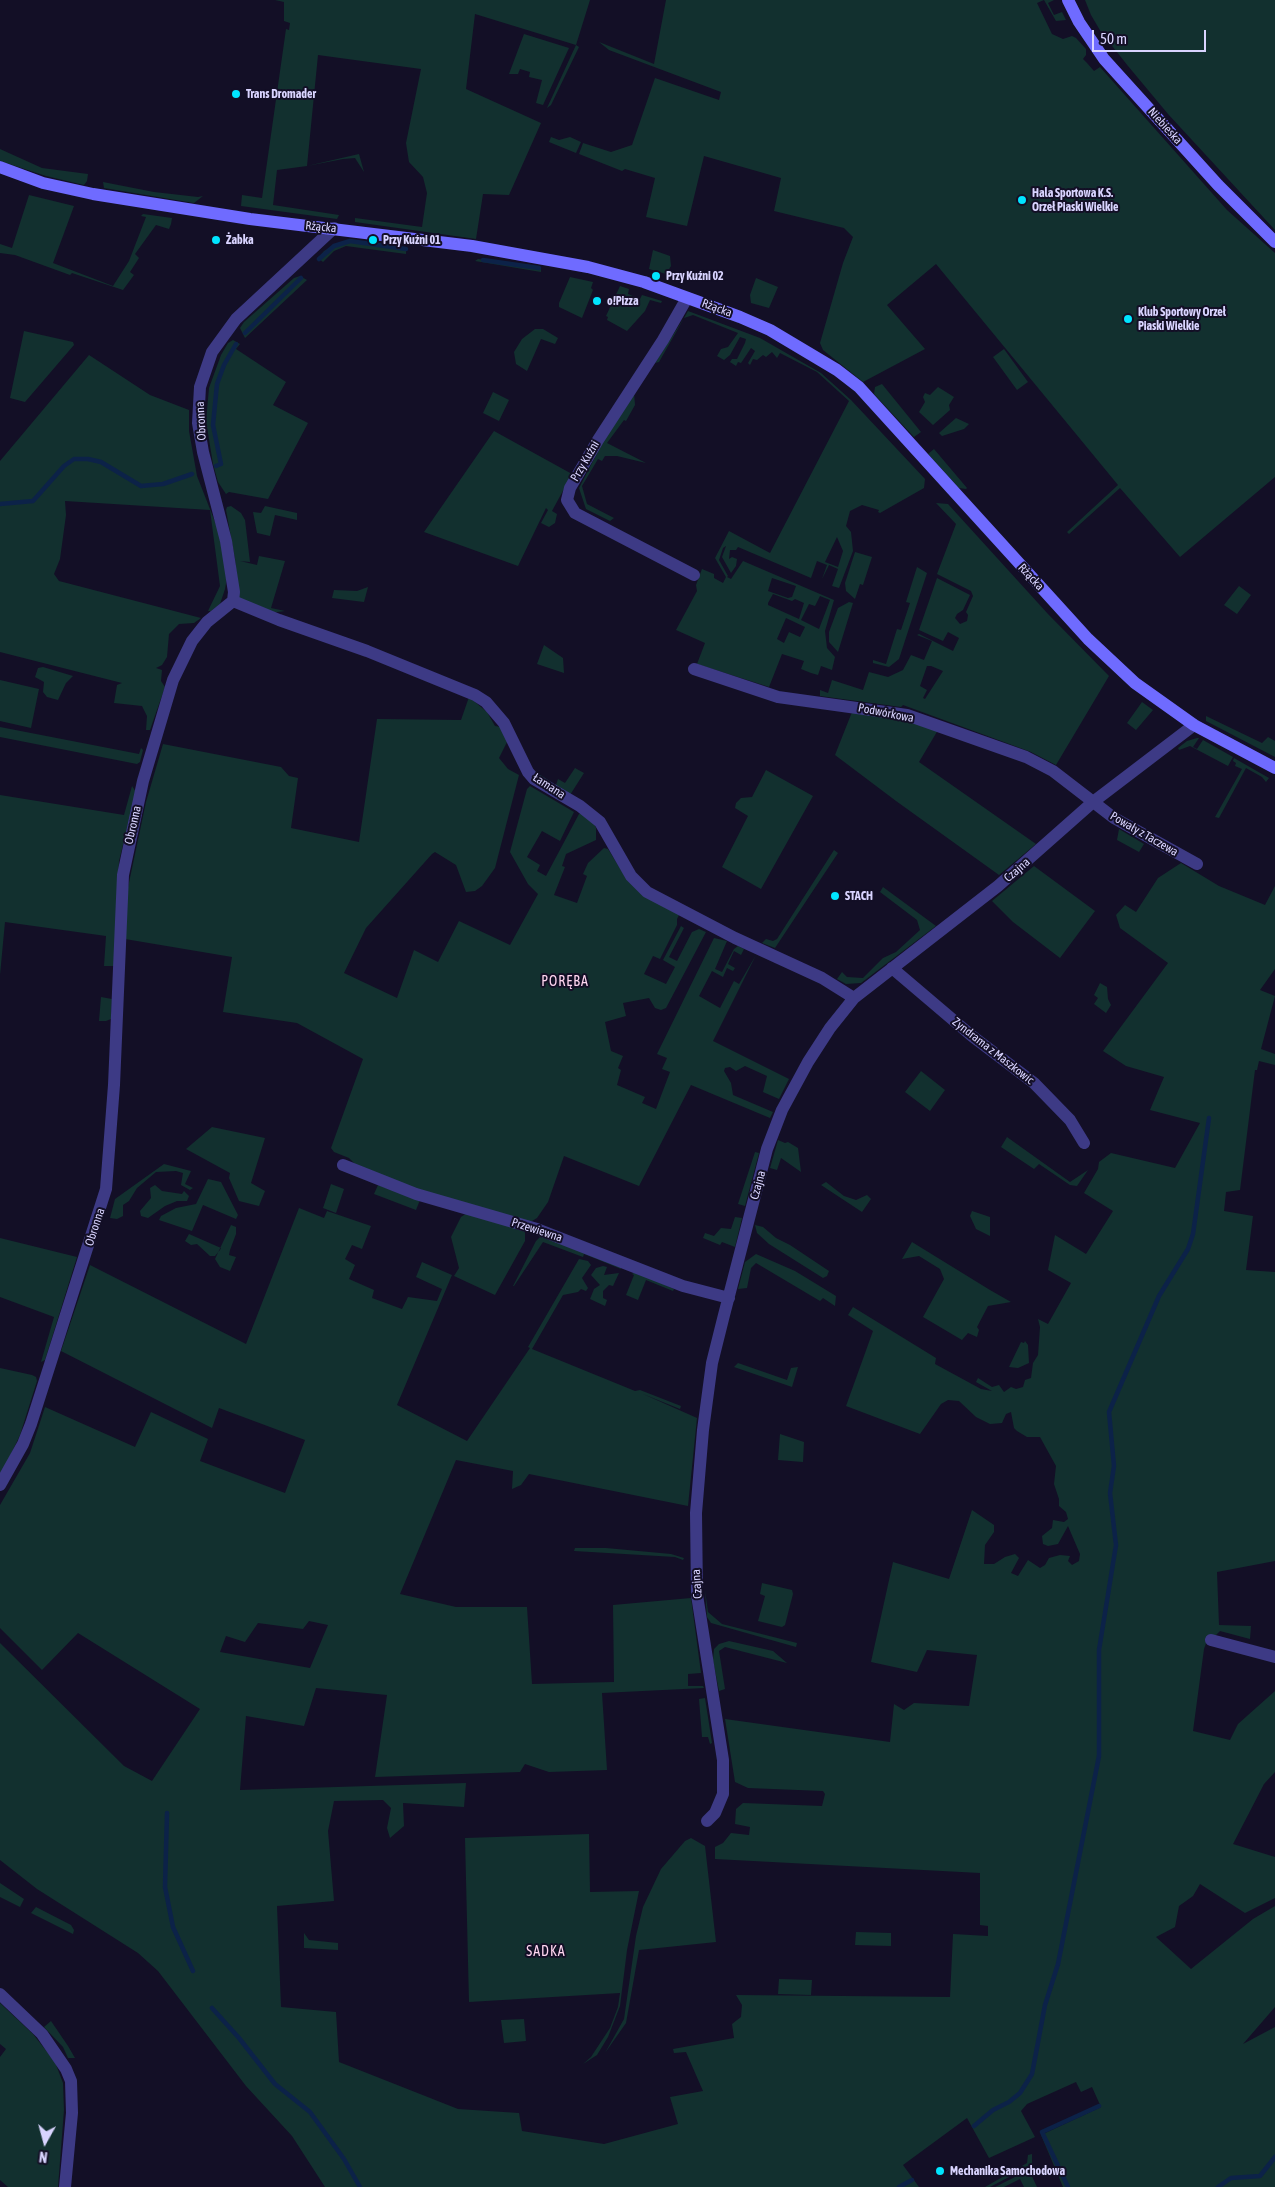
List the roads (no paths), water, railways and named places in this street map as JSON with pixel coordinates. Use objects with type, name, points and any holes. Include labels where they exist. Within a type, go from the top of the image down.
[{"type":"street","name":"Niebieska","points":[[1068,0],[1079,22],[1114,70],[1213,180],[1275,242]]},
{"type":"street","name":"Rżącka","points":[[0,167],[43,183],[93,194],[250,219],[334,228],[530,255],[588,267],[644,282],[770,330],[824,362],[859,386],[1088,639],[1135,683],[1194,725],[1275,768]]},
{"type":"street","name":"Obronna","points":[[0,1485],[23,1444],[31,1424],[106,1189],[110,1114],[114,1084],[123,875],[142,780],[173,680],[192,641],[207,622],[233,601],[234,592],[230,561],[203,452],[198,423],[200,388],[212,352],[236,319],[334,228]]},
{"type":"street","name":"Przy Kuźni","points":[[687,298],[663,340],[598,440],[570,488],[567,500],[575,513],[694,576]]},
{"type":"street","name":"Łamana","points":[[233,601],[279,620],[367,651],[475,695],[486,702],[504,723],[528,772],[534,779],[580,806],[600,822],[631,876],[647,892],[735,938],[822,978],[854,998]]},
{"type":"street","name":"Podwórkowa","points":[[694,669],[778,697],[907,715],[1026,756],[1053,771],[1093,802]]},
{"type":"street","name":"Czajna","points":[[707,1821],[714,1813],[723,1794],[723,1760],[701,1629],[696,1560],[696,1513],[707,1393],[728,1298],[774,1130],[792,1090],[808,1062],[830,1028],[854,998],[998,886],[1093,802],[1194,725]]},
{"type":"street","name":"Powały z Taczewa","points":[[1093,802],[1114,818],[1197,864]]},
{"type":"street","name":"Zyndrama z Maszkowic","points":[[892,968],[972,1036],[1034,1083],[1070,1120],[1084,1143]]},
{"type":"street","name":"Przewiewna","points":[[344,1165],[416,1194],[537,1229],[684,1286],[728,1298]]},
{"type":"street","points":[[1211,1640],[1275,1657]]},
{"type":"street","points":[[0,1994],[42,2034],[66,2069],[71,2082],[72,2113],[66,2187]]},
{"type":"waterway","points":[[319,259],[334,246],[350,241],[406,249]]},
{"type":"waterway","points":[[483,260],[539,268]]},
{"type":"waterway","points":[[245,333],[301,278]]},
{"type":"waterway","points":[[216,466],[221,464],[213,425],[217,384],[224,365],[236,344]]},
{"type":"waterway","points":[[0,504],[33,501],[64,466],[74,459],[88,459],[101,462],[141,486],[163,484],[192,474]]},
{"type":"waterway","points":[[974,2126],[993,2110],[1009,2102],[1020,2093],[1032,2074],[1045,2005],[1058,1964],[1099,1756],[1099,1650],[1116,1545],[1110,1493],[1114,1466],[1109,1412],[1159,1296],[1188,1249],[1193,1234],[1209,1118]]},
{"type":"waterway","points":[[167,1813],[165,1887],[173,1927],[193,1971]]},
{"type":"waterway","points":[[212,2008],[239,2038],[275,2084],[310,2112],[344,2159],[360,2187]]},
{"type":"waterway","points":[[1068,2187],[1042,2132],[1099,2106]]},
{"type":"waterway","points":[[1218,2187],[1231,2178],[1260,2176],[1275,2157]]},
{"type":"waterway","points":[[899,2187],[912,2180]]},
{"type":"place","name":"Trans Dromader","points":[[236,94]]},
{"type":"place","name":"Hala Sportowa K.S. Orzeł Piaski Wielkie","points":[[1022,200]]},
{"type":"place","name":"Żabka","points":[[216,240]]},
{"type":"place","name":"Przy Kuźni 01","points":[[373,240]]},
{"type":"place","name":"Przy Kuźni 02","points":[[656,276]]},
{"type":"place","name":"o!Pizza","points":[[597,301]]},
{"type":"place","name":"Klub Sportowy Orzeł Piaski Wielkie","points":[[1128,319]]},
{"type":"place","name":"STACH","points":[[835,896]]},
{"type":"place","name":"Mechanika Samochodowa","points":[[940,2171]]},
{"type":"district","name":"PORĘBA","points":[[565,982]]},
{"type":"district","name":"SADKA","points":[[546,1952]]}]
